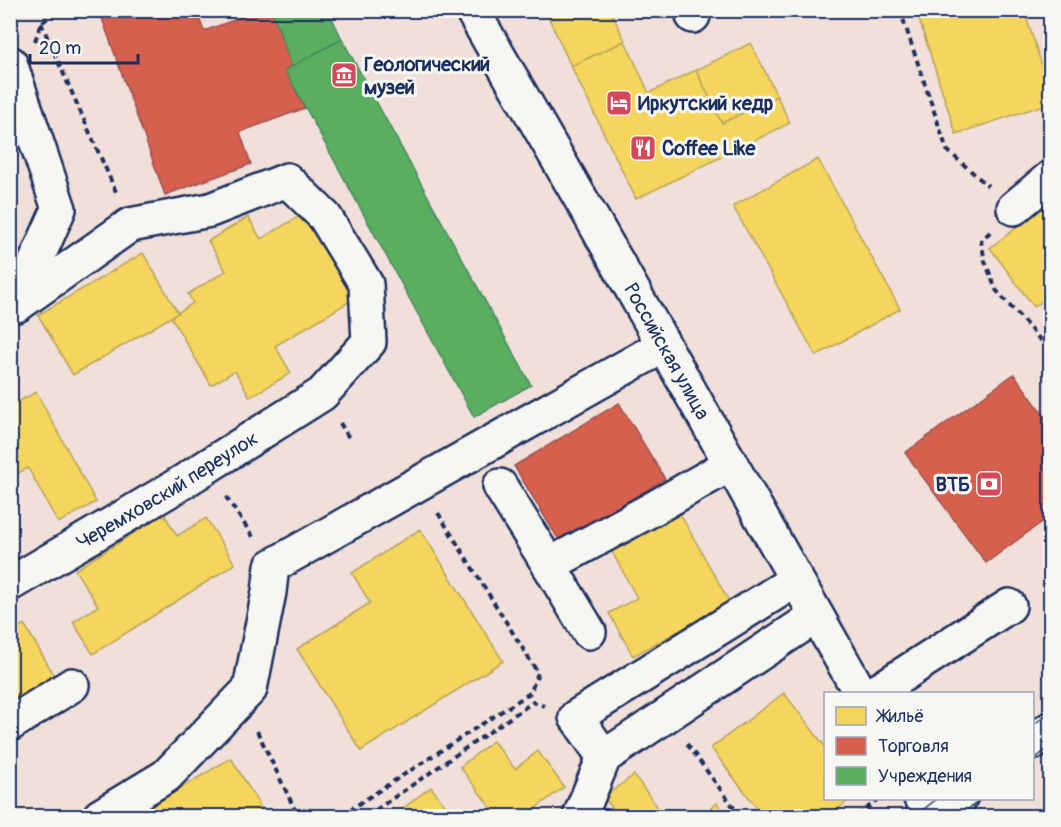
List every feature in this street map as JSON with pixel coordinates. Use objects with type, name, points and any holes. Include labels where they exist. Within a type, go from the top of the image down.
[{"type":"street","name":"Российская улица","points":[[472,10],[860,692]]},
{"type":"street","points":[[10,63],[59,209],[14,304]]},
{"type":"street","points":[[1014,207],[1050,178]]},
{"type":"street","name":"Черемховский переулок","points":[[10,584],[172,488],[322,394],[369,342],[366,284],[325,217],[287,180],[210,210],[130,225]]},
{"type":"street","points":[[14,304],[130,225]]},
{"type":"street","points":[[100,816],[166,776],[250,689],[272,566],[663,346]]},
{"type":"street","points":[[549,565],[730,464]]},
{"type":"street","points":[[500,486],[589,632]]},
{"type":"street","points":[[604,757],[576,717],[796,580]]},
{"type":"street","points":[[875,692],[1009,606]]},
{"type":"street","points":[[580,816],[604,757],[816,616]]},
{"type":"street","points":[[10,724],[72,685]]},
{"type":"street","points":[[1034,741],[1050,729]]},
{"type":"street","points":[[922,800],[931,816]]},
{"type":"street","points":[[937,816],[957,800]]},
{"type":"path","points":[[900,10],[947,150],[1014,207],[981,241],[985,261],[996,290],[1050,351]]},
{"type":"path","points":[[41,23],[130,225]]},
{"type":"path","points":[[10,449],[12,453],[10,539]]},
{"type":"path","points":[[340,816],[530,693],[538,673],[419,483]]},
{"type":"path","points":[[226,497],[272,566]]},
{"type":"path","points":[[250,689],[257,733],[298,816]]},
{"type":"path","points":[[367,816],[533,702],[576,717]]},
{"type":"path","points":[[666,716],[740,816]]},
{"type":"path","points":[[858,816],[877,800]]},
{"type":"building: Жильё","points":[[545,10],[610,10],[625,41],[571,66]]},
{"type":"building: Жильё","points":[[785,10],[812,10],[788,18]]},
{"type":"building: Жильё","points":[[916,10],[1024,10],[1050,91],[1050,103],[956,134]]},
{"type":"building: Жильё","points":[[625,41],[649,93],[696,70],[722,123],[777,96],[790,123],[636,199],[571,66]]},
{"type":"building: Жильё","points":[[751,43],[777,96],[722,123],[696,70]]},
{"type":"building: Жильё","points":[[818,159],[900,309],[816,356],[733,206]]},
{"type":"building: Жильё","points":[[1050,202],[1050,295],[1034,307],[990,248]]},
{"type":"building: Жильё","points":[[303,214],[354,299],[275,346],[291,373],[250,397],[235,371],[211,385],[171,317],[193,303],[188,294],[226,271],[208,241],[248,217],[261,239]]},
{"type":"building: Жильё","points":[[143,253],[178,313],[73,375],[38,315]]},
{"type":"building: Жильё","points":[[36,392],[96,502],[58,523],[28,468],[10,477],[10,406]]},
{"type":"building: Жильё","points":[[678,510],[730,603],[633,656],[609,613],[637,598],[610,548]]},
{"type":"building: Жильё","points":[[164,514],[177,536],[206,518],[235,564],[93,654],[73,622],[98,606],[75,570]]},
{"type":"building: Жильё","points":[[420,529],[503,661],[361,751],[297,649],[370,603],[352,573]]},
{"type":"building: Жильё","points":[[24,624],[57,680],[10,707],[10,632]]},
{"type":"building: Жильё","points":[[784,693],[824,745],[824,800],[849,800],[829,816],[763,816],[711,748]]},
{"type":"building: Жильё","points":[[493,741],[515,769],[538,751],[564,787],[525,816],[497,816],[460,767]]},
{"type":"building: Жильё","points":[[231,758],[266,816],[134,816]]},
{"type":"building: Жильё","points":[[634,775],[664,816],[618,816],[604,797]]},
{"type":"building: Жильё","points":[[431,787],[453,816],[393,816]]},
{"type":"building: Жильё","points":[[717,803],[727,816],[700,816]]},
{"type":"building: Торговля","points":[[99,10],[196,10],[204,31],[261,10],[272,10],[292,67],[285,70],[305,108],[240,132],[251,164],[165,195]]},
{"type":"building: Торговля","name":"ВТБ","points":[[1014,374],[1050,424],[1050,516],[986,563],[905,453]]},
{"type":"building: Торговля","points":[[619,403],[665,479],[560,542],[514,466]]},
{"type":"building: Учреждения","points":[[272,10],[328,10],[342,39],[292,67]]},
{"type":"building: Учреждения","points":[[342,39],[531,385],[474,417],[285,70]]},
{"type":"tram line","points":[[1034,724],[1050,712]]},
{"type":"tram line","points":[[1034,759],[1050,747]]},
{"type":"tram line","points":[[915,816],[935,800]]},
{"type":"tram line","points":[[959,816],[980,800]]},
{"type":"place","name":"Геологический музей","points":[[344,75]]},
{"type":"place","name":"Иркутский кедр","points":[[619,103]]},
{"type":"place","name":"Coffee Like","points":[[643,148]]},
{"type":"place","name":"ВТБ","points":[[989,484]]}]
